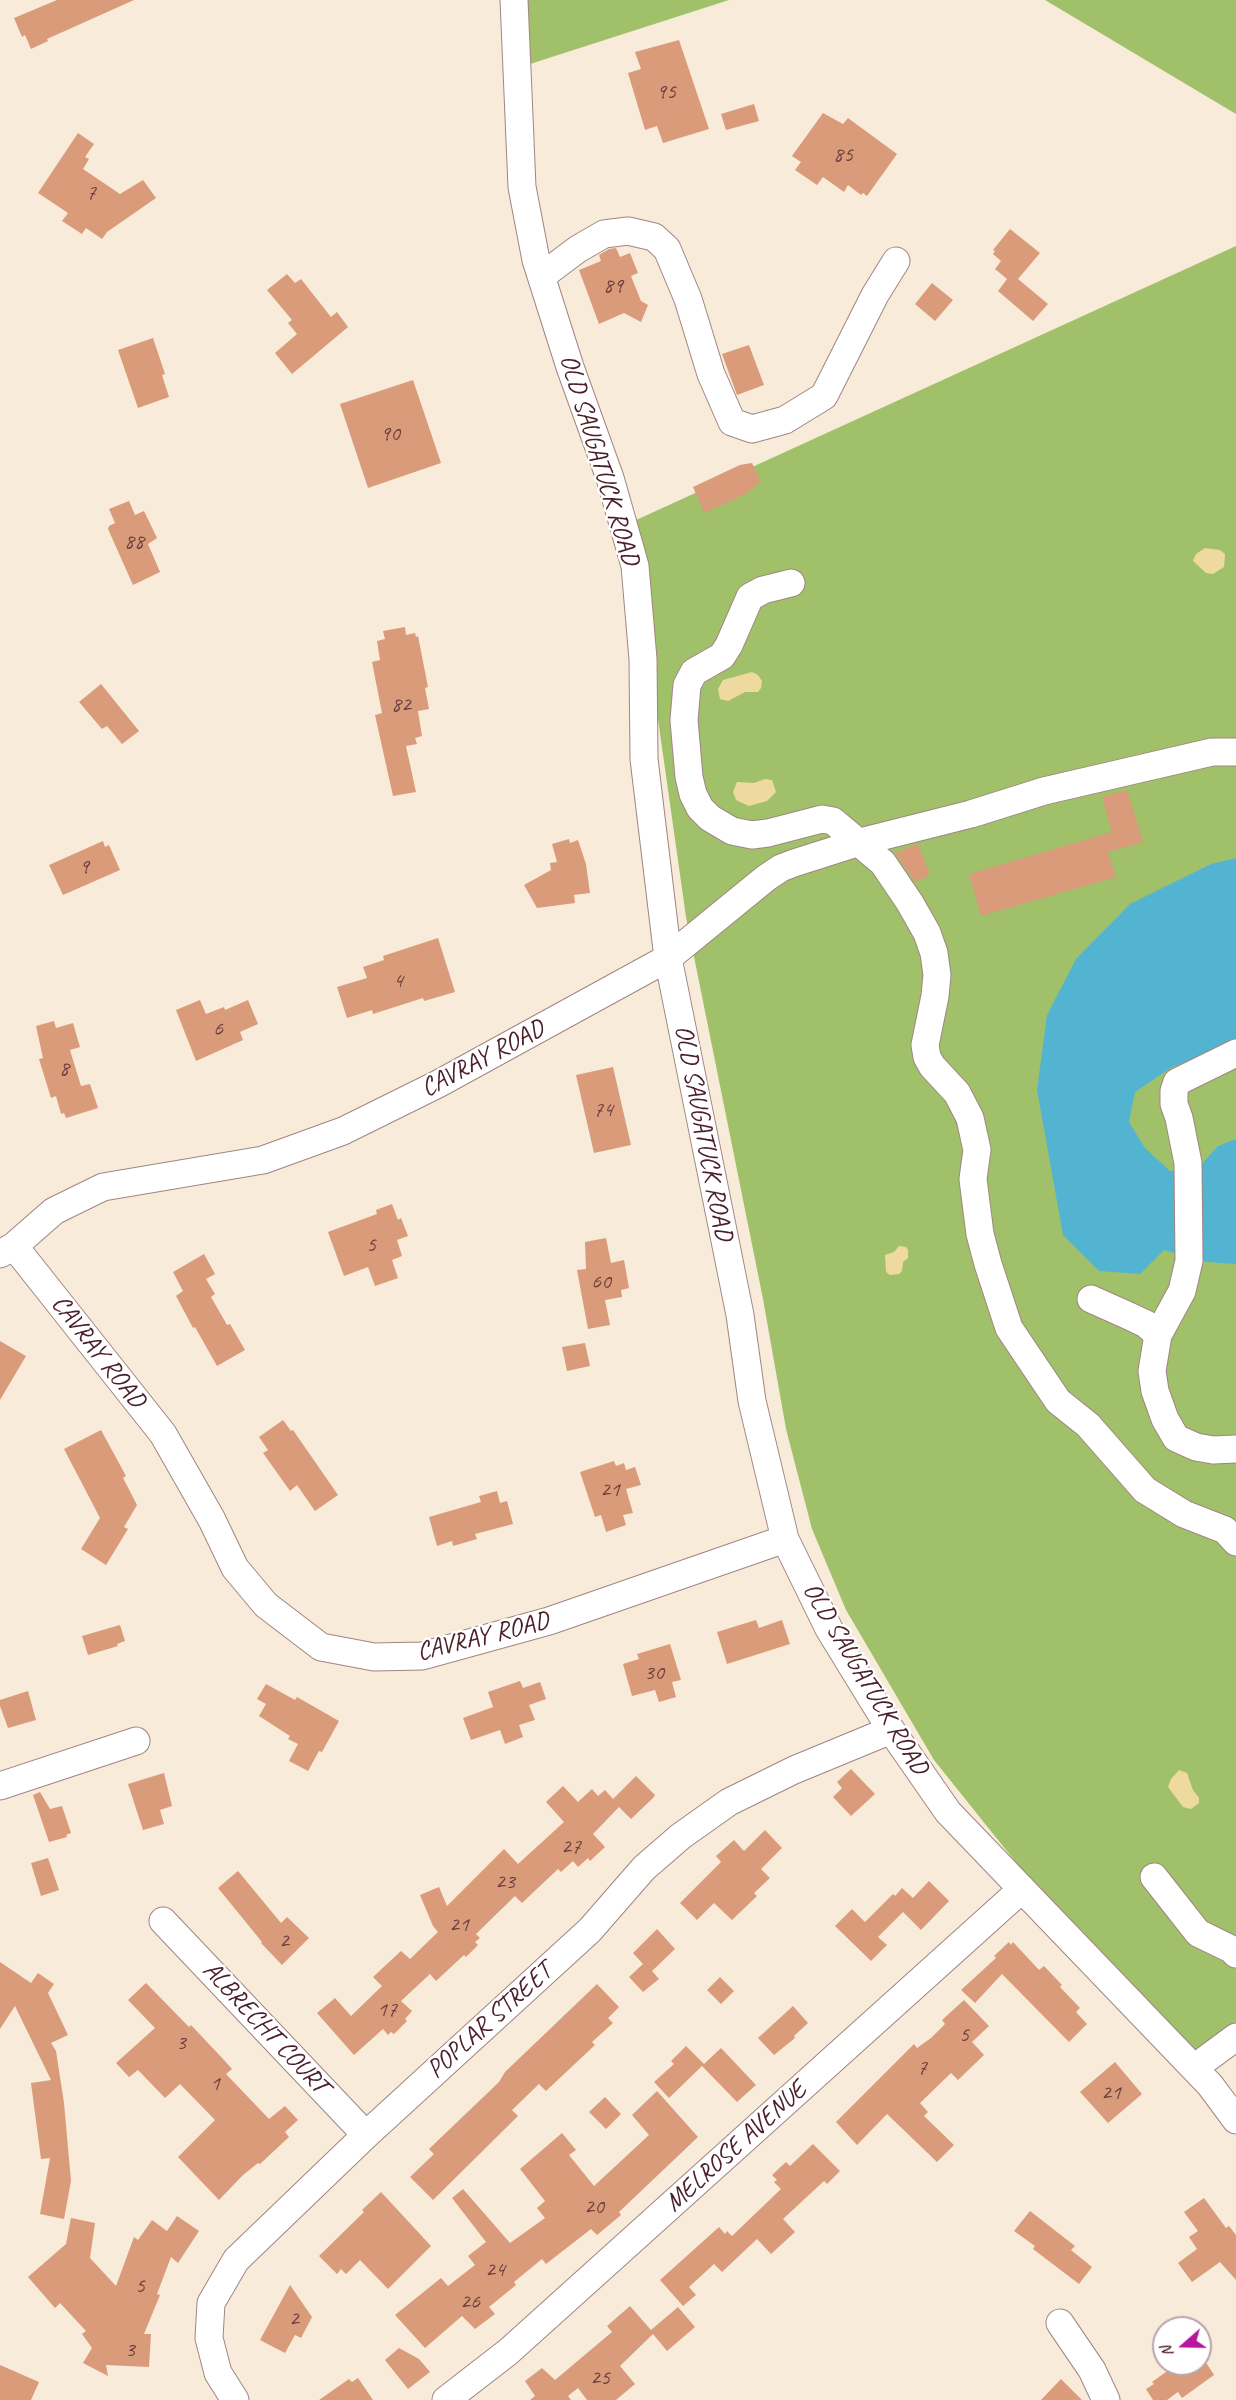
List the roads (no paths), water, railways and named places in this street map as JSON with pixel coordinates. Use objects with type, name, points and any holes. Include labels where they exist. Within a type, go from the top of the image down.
[{"type":"street","name":"OLD SAUGATUCK ROAD","points":[[514,0],[522,187],[542,276],[570,367],[610,478],[635,566],[643,660],[644,759],[668,958],[740,1315],[752,1401],[785,1539],[829,1629],[891,1730],[948,1812],[1194,2067],[1236,2120]]},
{"type":"street","points":[[542,276],[578,249],[604,234],[628,231],[654,237],[667,249],[688,299],[711,374],[732,422],[752,429],[785,420],[824,396],[875,295],[896,261]]},
{"type":"street","points":[[790,583],[763,590],[750,597],[722,656],[694,672],[687,685],[684,720],[688,777],[700,807],[710,819],[732,831],[752,835],[822,819],[833,820],[883,863],[910,903],[927,933],[934,953],[937,975],[925,1045],[927,1058],[957,1093],[970,1118],[977,1150],[973,1179],[981,1234],[988,1264],[1009,1328],[1058,1401],[1088,1425],[1145,1490],[1184,1514],[1226,1530],[1236,1542]]},
{"type":"street","name":"CAVRAY ROAD","points":[[785,1539],[549,1621],[422,1656],[374,1657],[321,1647],[266,1605],[235,1568],[212,1520],[163,1434],[7,1250],[54,1211],[103,1187],[263,1160],[344,1131],[438,1084],[668,958],[781,868],[860,842],[971,814],[1044,791],[1212,752],[1236,752]]},
{"type":"street","points":[[1236,1053],[1178,1082],[1173,1091],[1188,1163],[1190,1261],[1182,1291],[1158,1335],[1152,1371],[1155,1391],[1165,1419],[1176,1438],[1196,1447],[1213,1450],[1236,1449]]},
{"type":"street","points":[[1091,1299],[1146,1324],[1158,1335]]},
{"type":"street","name":"POPLAR STREET","points":[[235,2400],[218,2373],[209,2338],[211,2303],[236,2260],[366,2135],[590,1930],[644,1868],[681,1836],[729,1802],[794,1770],[891,1730]]},
{"type":"street","points":[[0,1786],[136,1741]]},
{"type":"street","points":[[1154,1877],[1198,1933],[1231,1949],[1236,1954]]},
{"type":"street","name":"MELROSE AVENUE","points":[[446,2400],[517,2344],[1022,1889]]},
{"type":"street","name":"ALBRECHT COURT","points":[[163,1921],[366,2135]]},
{"type":"street","points":[[1194,2067],[1236,2037]]},
{"type":"street","points":[[1060,2324],[1092,2370],[1106,2400]]},
{"type":"water","points":[[1236,858],[1236,1045],[1172,1067],[1135,1092],[1129,1122],[1145,1148],[1170,1171],[1197,1169],[1218,1146],[1236,1139],[1236,1264],[1207,1262],[1164,1250],[1140,1274],[1099,1271],[1063,1235],[1037,1090],[1047,1015],[1076,959],[1130,904],[1211,864]]}]
